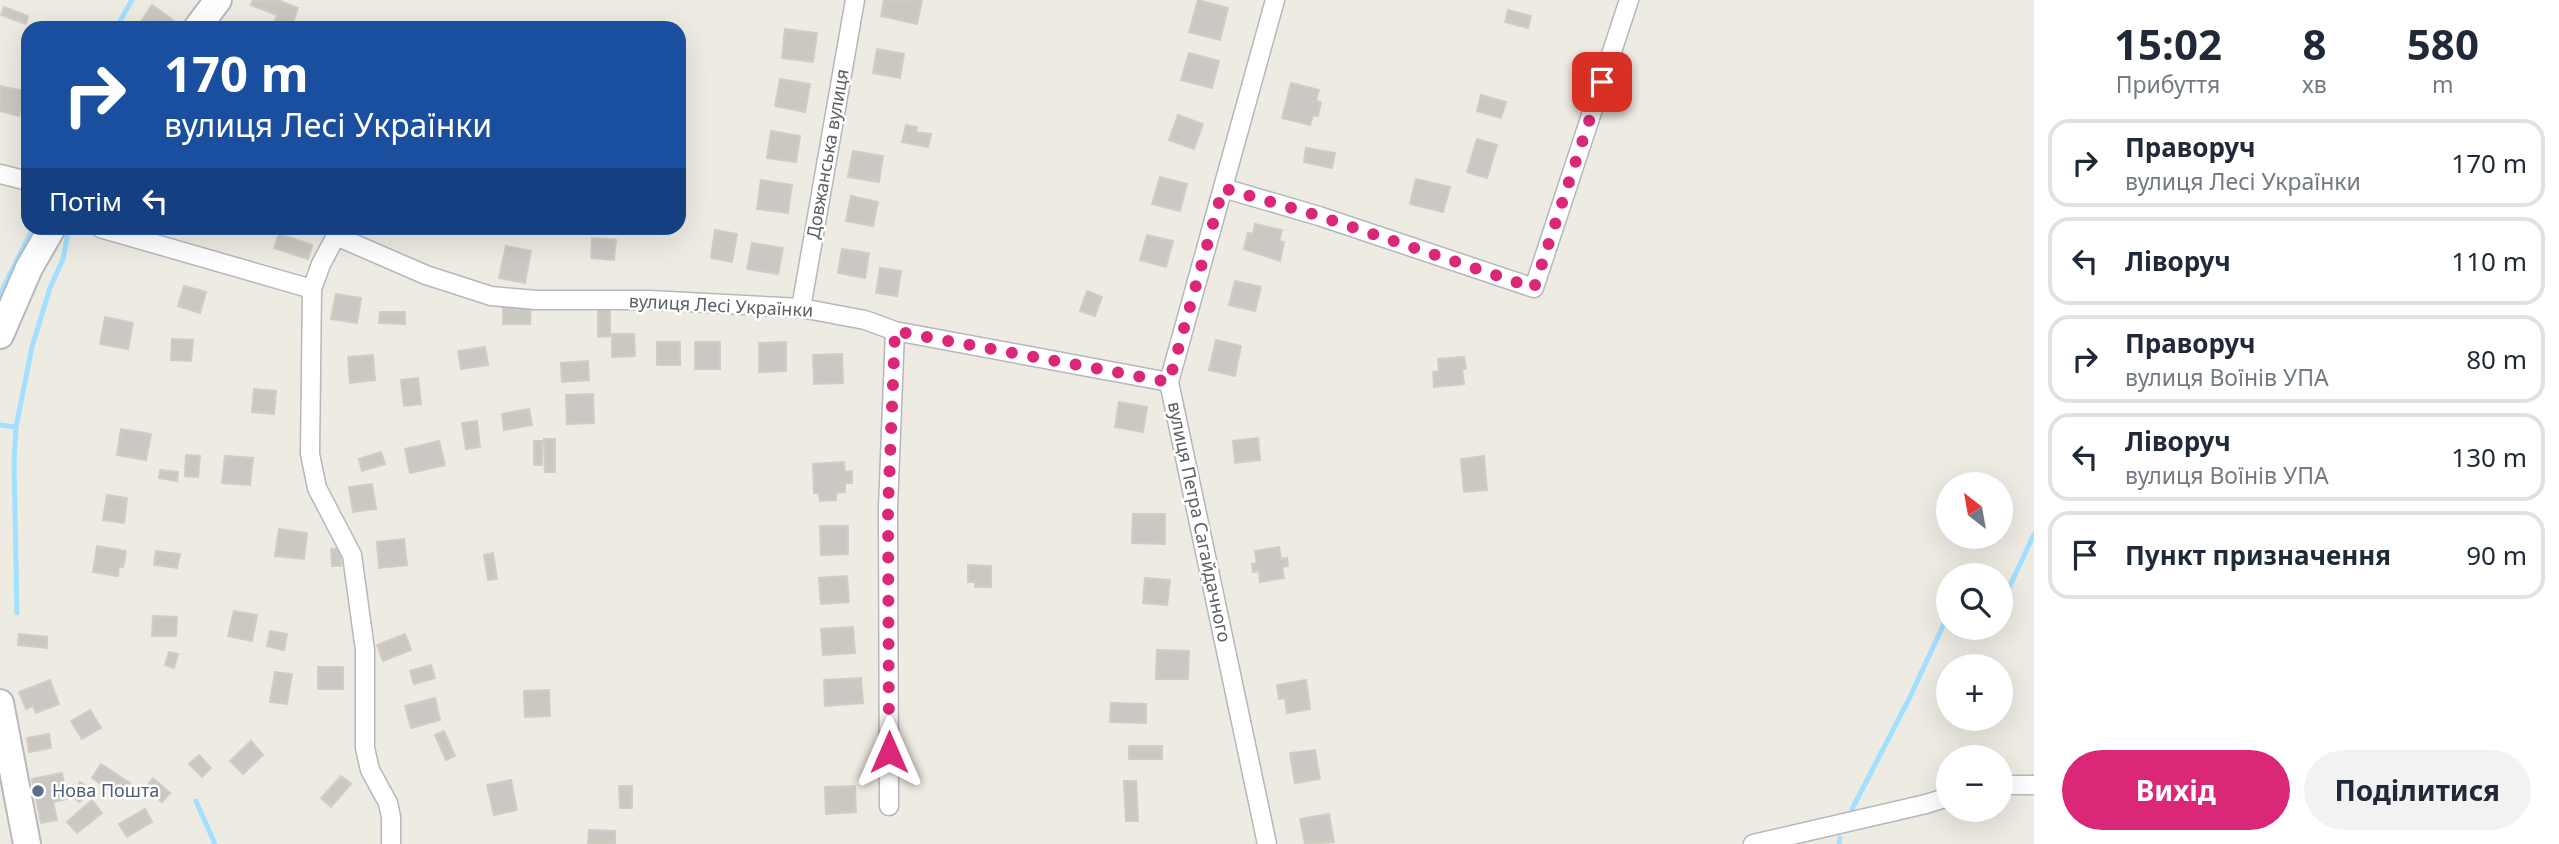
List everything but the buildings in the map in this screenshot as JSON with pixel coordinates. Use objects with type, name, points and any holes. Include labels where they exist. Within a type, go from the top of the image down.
[{"type":"street","points":[[202,21],[218,0]]},
{"type":"street","name":"Довжанська вулиця","points":[[801,308],[855,0]]},
{"type":"street","name":"вулиця Петра Сагайдачного","points":[[1267,844],[1169,382],[1275,0]]},
{"type":"street","points":[[1223,188],[1319,216],[1534,288],[1629,0]]},
{"type":"street","points":[[0,174],[21,179]]},
{"type":"street","points":[[0,335],[29,268],[48,235]]},
{"type":"street","points":[[124,235],[312,289]]},
{"type":"street","name":"вулиця Лесі Українки","points":[[391,844],[388,803],[370,770],[365,748],[365,650],[352,555],[317,488],[310,454],[312,289],[321,264],[336,236],[426,275],[491,296],[536,300],[649,300],[801,308],[865,320],[895,331],[1169,382]]},
{"type":"street","points":[[889,806],[888,509],[895,331]]},
{"type":"street","points":[[0,703],[27,844]]},
{"type":"street","points":[[1753,844],[1936,801]]},
{"type":"waterway","points":[[120,21],[132,0]]},
{"type":"waterway","points":[[0,294],[30,235]]},
{"type":"waterway","points":[[17,613],[14,462],[16,427],[32,347],[50,288],[63,259],[68,235]]},
{"type":"waterway","points":[[0,425],[16,427]]},
{"type":"waterway","points":[[2013,579],[2034,534]]},
{"type":"waterway","points":[[1852,809],[1936,640]]},
{"type":"waterway","points":[[196,801],[215,844]]},
{"type":"waterway","points":[[1839,844],[1840,838]]},
{"type":"place","name":"Нова Пошта","points":[[38,791]]},
{"type":"route","points":[[889,752],[888,509],[895,331],[1169,382],[1223,188],[1319,216],[1534,288],[1602,82]]}]
